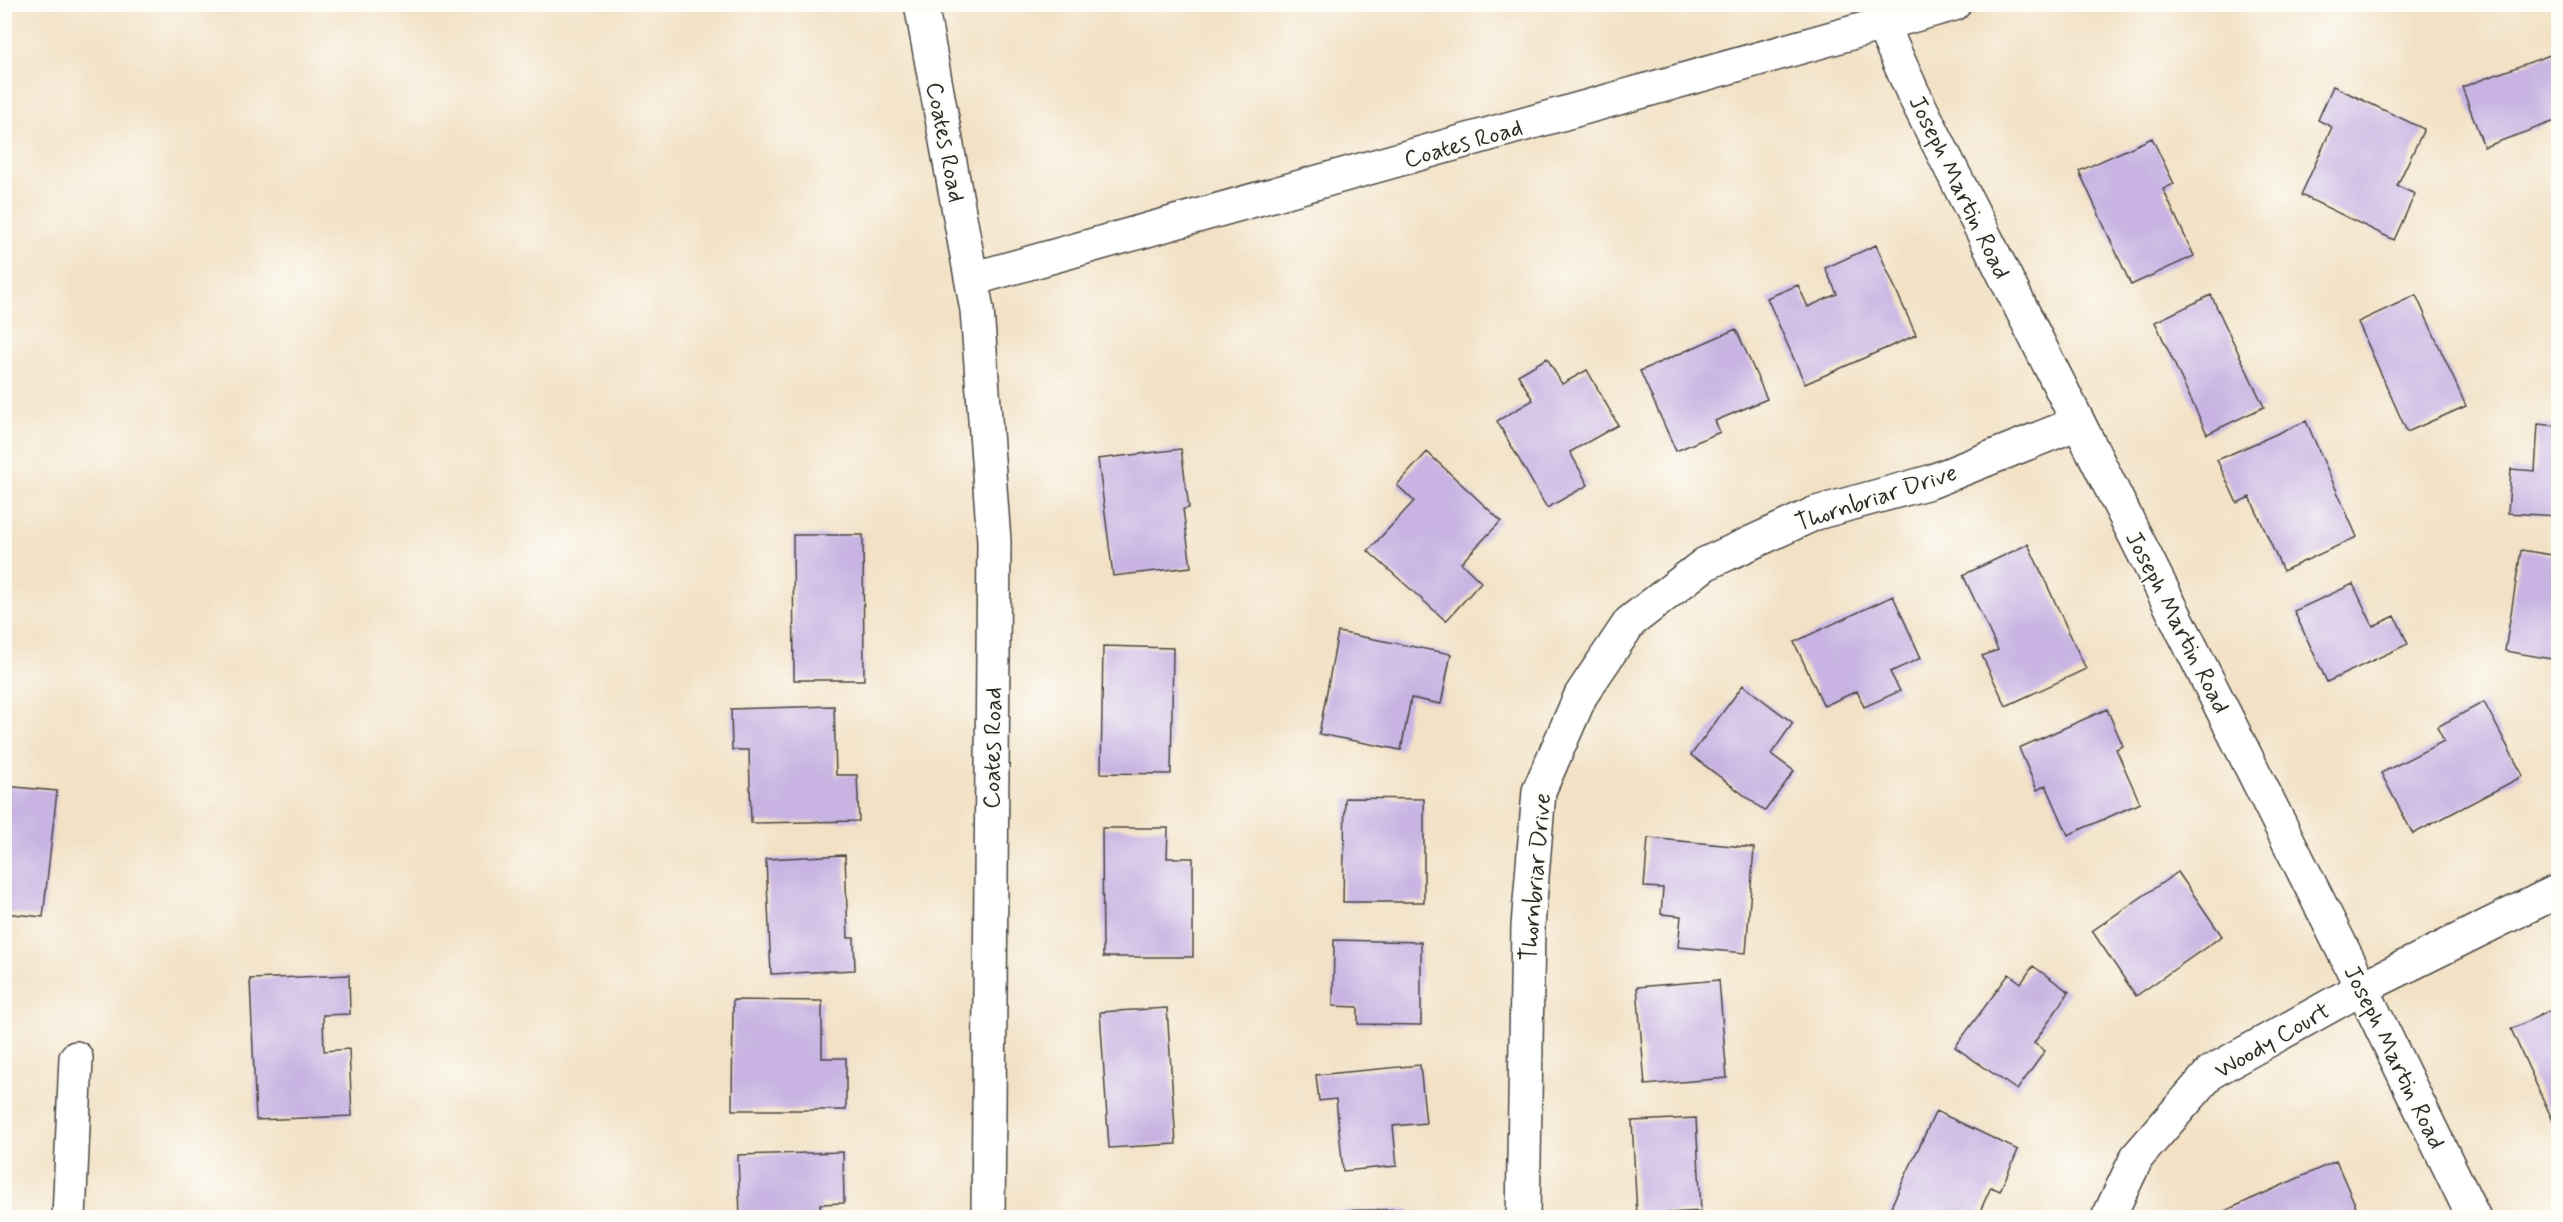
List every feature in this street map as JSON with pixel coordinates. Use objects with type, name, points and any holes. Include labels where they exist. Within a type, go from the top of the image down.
[{"type":"street","name":"Coates Road","points":[[921,4],[977,310],[994,541],[987,1218]]},
{"type":"street","name":"Coates Road","points":[[972,279],[1883,26],[1954,4]]},
{"type":"street","name":"Joseph Martin Road","points":[[1883,26],[1913,93],[2362,988],[2474,1218]]},
{"type":"street","name":"Thornbriar Drive","points":[[1523,1218],[1528,927],[1539,791],[1581,695],[1630,622],[1705,564],[1816,513],[1930,482],[2078,423]]},
{"type":"street","name":"Woody Court","points":[[2108,1218],[2137,1157],[2211,1072],[2362,988],[2559,891]]},
{"type":"street","points":[[69,1218],[76,1058]]},
{"type":"building","points":[[2558,52],[2558,120],[2484,147],[2462,87]]},
{"type":"building","points":[[2333,86],[2424,129],[2397,186],[2415,194],[2394,240],[2301,195],[2332,127],[2318,120]]},
{"type":"building","points":[[2152,138],[2174,184],[2163,189],[2194,256],[2131,285],[2079,171]]},
{"type":"building","points":[[1876,245],[1916,335],[1805,384],[1767,298],[1798,285],[1808,307],[1837,294],[1825,268]]},
{"type":"building","points":[[2211,295],[2264,407],[2207,434],[2155,322]]},
{"type":"building","points":[[2416,295],[2466,406],[2407,432],[2358,322]]},
{"type":"building","points":[[1736,329],[1767,399],[1715,421],[1720,432],[1676,451],[1640,371]]},
{"type":"building","points":[[1547,358],[1562,384],[1587,370],[1618,425],[1570,452],[1588,485],[1547,508],[1497,421],[1533,400],[1518,375]]},
{"type":"building","points":[[2306,421],[2357,537],[2283,571],[2250,497],[2237,503],[2217,460]]},
{"type":"building","points":[[2538,424],[2558,426],[2558,516],[2508,513],[2511,469],[2535,471]]},
{"type":"building","points":[[1181,449],[1189,508],[1183,509],[1191,567],[1113,576],[1098,459]]},
{"type":"building","points":[[1427,452],[1501,521],[1461,563],[1481,582],[1446,621],[1368,551],[1414,501],[1397,485]]},
{"type":"building","points":[[793,535],[863,535],[864,680],[794,680]]},
{"type":"building","points":[[2028,544],[2086,669],[2006,706],[1982,656],[1998,650],[1963,575]]},
{"type":"building","points":[[2521,550],[2558,556],[2558,660],[2505,651]]},
{"type":"building","points":[[2353,584],[2373,626],[2395,616],[2408,644],[2327,682],[2294,611]]},
{"type":"building","points":[[1893,596],[1921,658],[1890,672],[1900,691],[1864,707],[1857,691],[1824,706],[1794,642]]},
{"type":"building","points":[[1338,632],[1451,654],[1441,704],[1411,698],[1401,750],[1319,734]]},
{"type":"building","points":[[1103,646],[1173,648],[1171,774],[1101,773]]},
{"type":"building","points":[[1743,685],[1793,723],[1771,754],[1794,771],[1765,811],[1691,755]]},
{"type":"building","points":[[2484,702],[2523,776],[2413,834],[2381,773],[2444,741],[2437,727]]},
{"type":"building","points":[[834,706],[836,775],[857,775],[859,821],[751,823],[749,750],[732,750],[731,709]]},
{"type":"building","points":[[2107,709],[2123,746],[2116,749],[2140,803],[2068,835],[2046,785],[2037,790],[2019,748]]},
{"type":"building","points":[[4,786],[57,791],[43,917],[4,913]]},
{"type":"building","points":[[1345,798],[1424,799],[1424,902],[1343,902]]},
{"type":"building","points":[[1102,828],[1168,828],[1167,858],[1193,858],[1193,957],[1103,957]]},
{"type":"building","points":[[1648,838],[1754,848],[1746,953],[1678,947],[1681,916],[1661,914],[1663,888],[1644,887]]},
{"type":"building","points":[[845,855],[848,938],[854,938],[855,970],[771,974],[766,859]]},
{"type":"building","points":[[2178,872],[2222,936],[2136,996],[2092,931]]},
{"type":"building","points":[[1334,940],[1421,942],[1421,1025],[1358,1024],[1358,1007],[1333,1006]]},
{"type":"building","points":[[2033,966],[2069,992],[2034,1043],[2045,1051],[2017,1090],[1955,1047],[2009,974],[2021,983]]},
{"type":"building","points":[[349,975],[350,1014],[323,1015],[324,1051],[349,1049],[352,1116],[256,1120],[250,979]]},
{"type":"building","points":[[1719,980],[1727,1078],[1645,1085],[1637,987]]},
{"type":"building","points":[[733,1000],[822,1001],[822,1058],[846,1058],[846,1110],[732,1110]]},
{"type":"building","points":[[2558,1007],[2558,1132],[2511,1029]]},
{"type":"building","points":[[1167,1008],[1176,1144],[1109,1148],[1100,1012]]},
{"type":"building","points":[[1420,1065],[1426,1123],[1393,1126],[1397,1166],[1343,1171],[1336,1099],[1319,1101],[1316,1075]]},
{"type":"building","points":[[1936,1111],[2018,1150],[2000,1191],[1991,1187],[1977,1218],[1898,1218],[1888,1213]]},
{"type":"building","points":[[1696,1118],[1701,1211],[1637,1215],[1632,1121]]},
{"type":"building","points":[[843,1152],[844,1203],[820,1204],[821,1218],[740,1218],[738,1155]]},
{"type":"building","points":[[2336,1161],[2361,1218],[2219,1218],[2218,1214]]},
{"type":"building","points":[[1410,1209],[1410,1218],[1330,1218],[1329,1211]]}]
